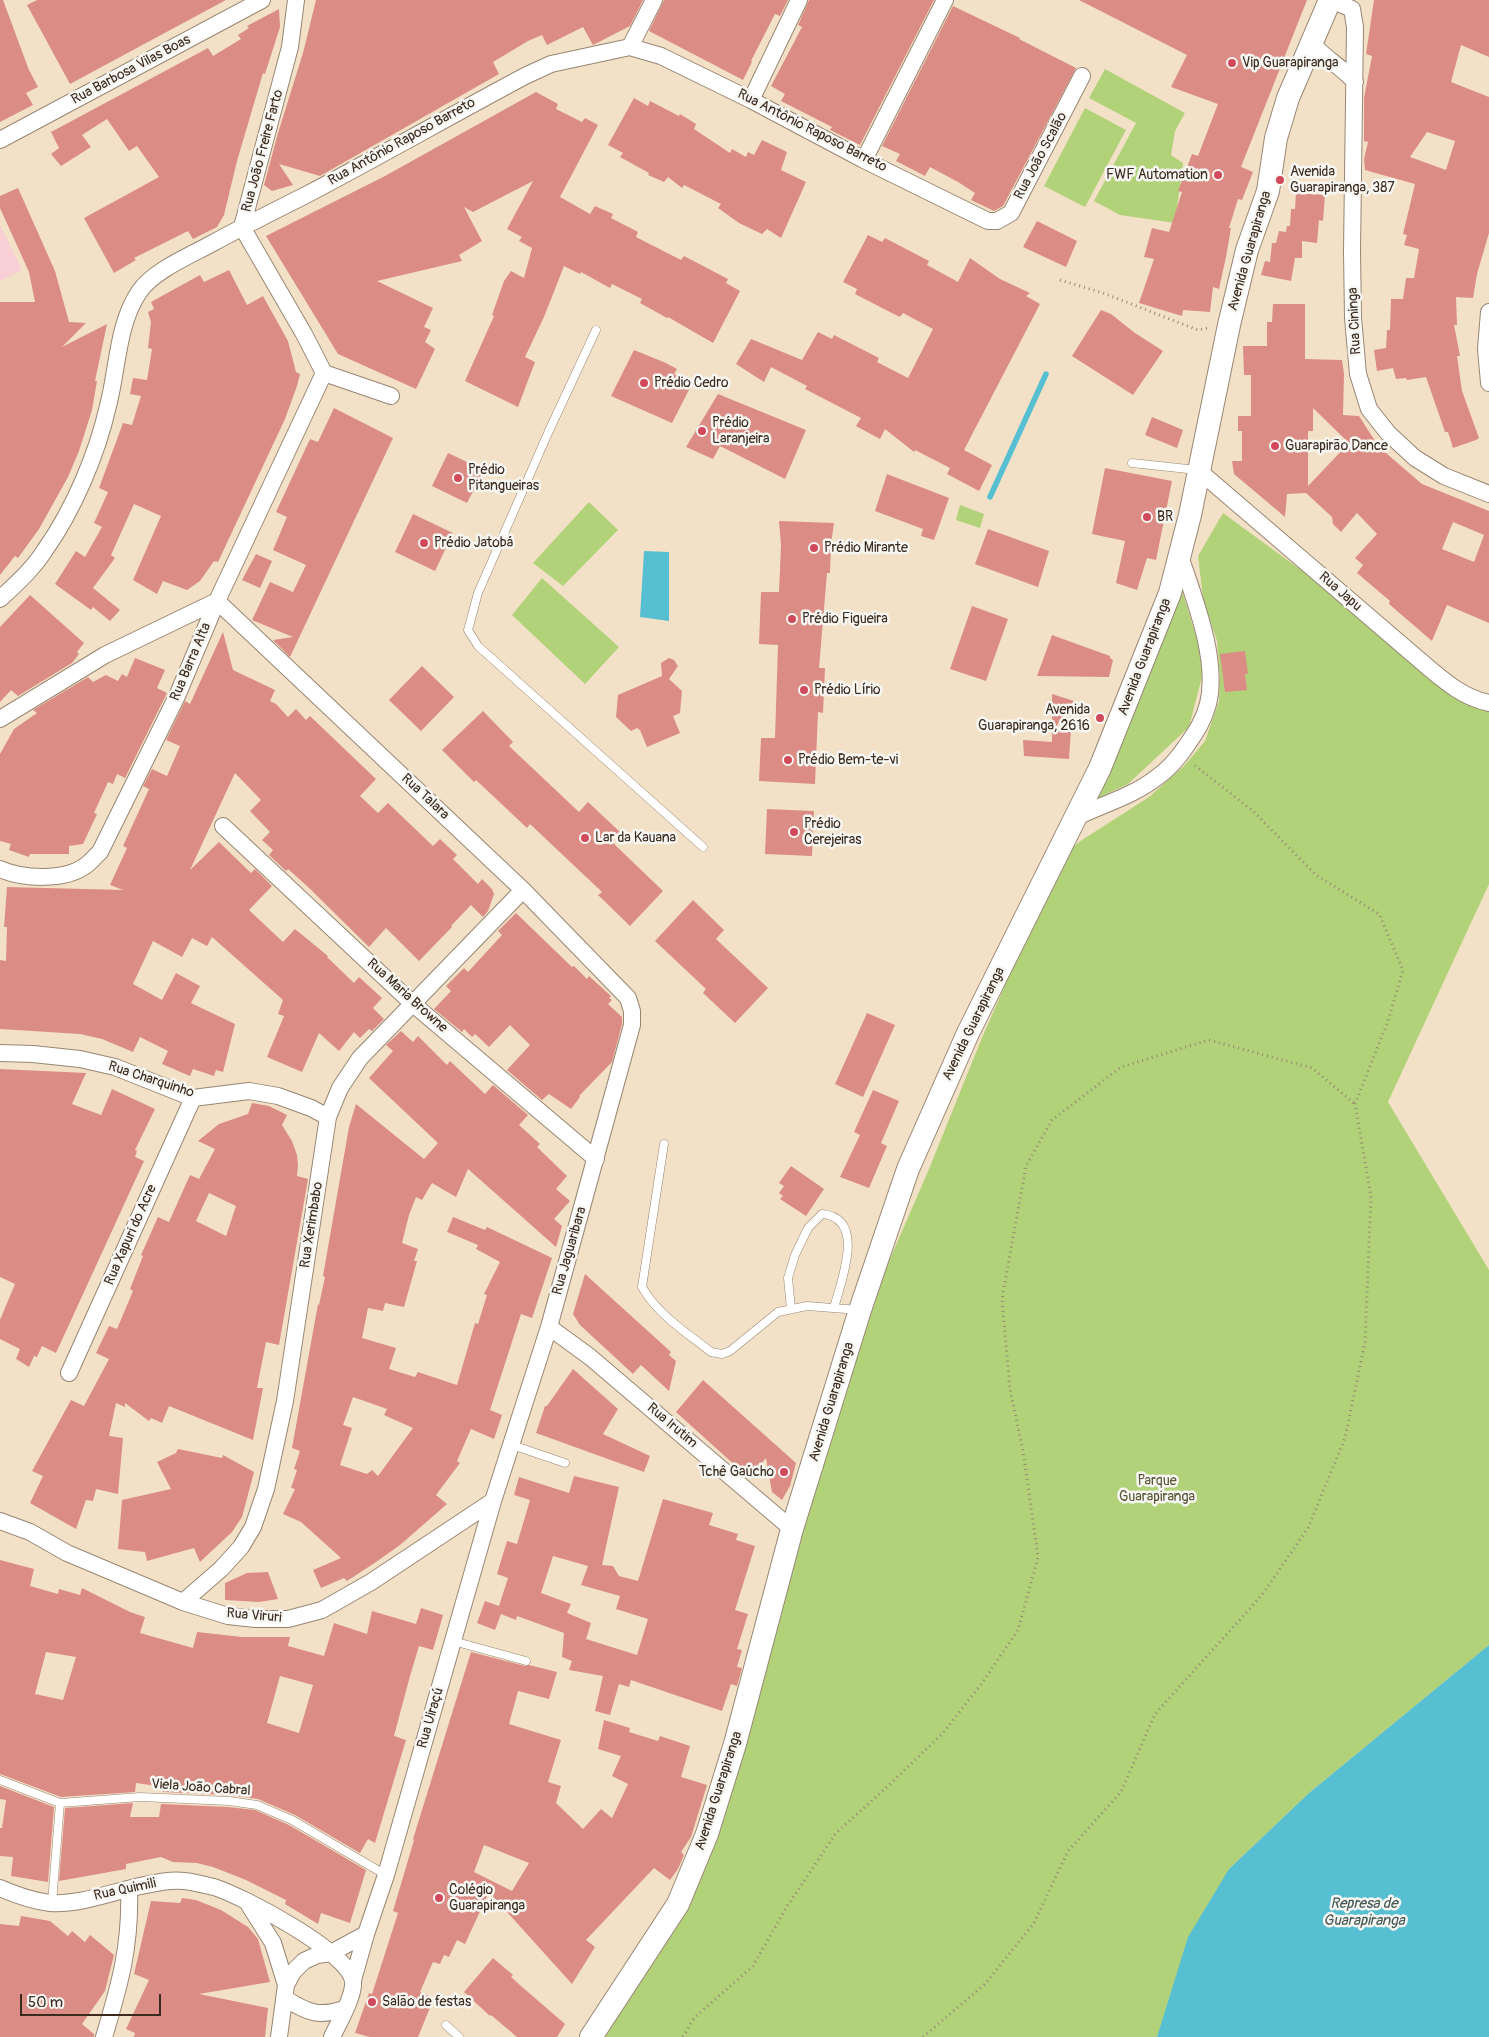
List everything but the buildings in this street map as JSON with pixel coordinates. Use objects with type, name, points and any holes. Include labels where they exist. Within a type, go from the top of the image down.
[{"type":"main road","name":"Avenida Guarapiranga","points":[[591,2037],[678,1904],[707,1834],[735,1744],[792,1529],[860,1310],[908,1169],[968,1033],[1104,760],[1146,645],[1170,593],[1180,556],[1229,325],[1247,250],[1268,191],[1276,138],[1288,98],[1331,0]]},
{"type":"street","name":"Rua Barbosa Vilas Boas","points":[[0,140],[262,0]]},
{"type":"street","name":"Rua João Freire Farto","points":[[296,0],[290,47],[242,227],[304,334],[324,373]]},
{"type":"street","points":[[630,46],[654,0]]},
{"type":"street","points":[[751,100],[799,0]]},
{"type":"street","points":[[864,160],[945,0]]},
{"type":"street","name":"Rua Cininga","points":[[1331,0],[1352,8],[1355,27],[1353,318],[1358,374],[1370,409],[1388,432],[1415,458],[1444,476],[1489,494]]},
{"type":"street","points":[[1312,43],[1322,55],[1343,70],[1355,82]]},
{"type":"street","name":"Rua Antônio Raposo Barreto","points":[[0,600],[21,580],[46,550],[96,454],[109,404],[119,344],[130,309],[140,291],[150,280],[178,261],[525,76],[559,62],[630,46],[661,56],[988,221]]},
{"type":"street","name":"Rua João Scalão","points":[[988,221],[997,221],[1011,213],[1082,76]]},
{"type":"street","points":[[1489,312],[1486,349],[1489,384]]},
{"type":"street","points":[[324,373],[391,396]]},
{"type":"street","name":"Rua Barra Alta","points":[[0,869],[26,876],[45,877],[69,873],[85,866],[100,852],[177,696],[217,601],[324,373]]},
{"type":"street","name":"Rua Japu","points":[[1198,470],[1430,669],[1458,691],[1477,700],[1489,703]]},
{"type":"street","points":[[1077,817],[1127,795],[1156,778],[1180,754],[1199,729],[1208,704],[1211,682],[1208,652],[1197,605],[1180,556]]},
{"type":"street","points":[[0,719],[105,656],[217,601]]},
{"type":"street","name":"Rua Talara","points":[[217,601],[523,890],[628,998]]},
{"type":"street","name":"Rua Maria Browne","points":[[223,826],[413,1004],[596,1159]]},
{"type":"street","name":"Rua Xerimbabo","points":[[184,1602],[241,1548],[253,1527],[266,1489],[285,1402],[328,1117],[340,1088],[360,1058],[523,890]]},
{"type":"street","name":"Rua Jaguaribara","points":[[493,1501],[549,1327],[632,1025],[632,1011],[628,998]]},
{"type":"street","name":"Rua Charquinho","points":[[0,1053],[80,1059],[115,1067],[193,1098],[249,1091],[278,1096],[311,1108],[328,1117]]},
{"type":"street","name":"Rua Xapuri do Acre","points":[[69,1373],[193,1098]]},
{"type":"street","name":"Rua Irutim","points":[[549,1327],[590,1357],[792,1529]]},
{"type":"street","name":"Rua Viruri","points":[[0,1521],[30,1532],[67,1553],[184,1602],[228,1616],[255,1619],[288,1619],[322,1610],[371,1582],[493,1501]]},
{"type":"street","name":"Rua Uiraçú","points":[[353,1980],[386,1875],[493,1501]]},
{"type":"street","name":"Rua Quimili","points":[[0,1888],[19,1896],[52,1903],[71,1902],[158,1882],[183,1881],[215,1888],[248,1903],[293,1927],[330,1953]]},
{"type":"street","points":[[104,2037],[126,1954],[130,1922],[129,1889]]},
{"type":"street","points":[[248,1903],[273,1943],[286,1992],[298,2008],[323,2014],[344,2009]]},
{"type":"street","points":[[279,2037],[286,1992],[293,1972],[304,1961],[317,1955],[330,1953],[366,1934]]},
{"type":"street","points":[[330,1953],[349,1972],[353,1980],[350,1996],[332,2037]]},
{"type":"lane","points":[[596,330],[548,433],[478,593],[468,630],[478,646],[703,847]]},
{"type":"lane","points":[[1132,463],[1198,470]]},
{"type":"lane","points":[[664,1144],[642,1286],[650,1302],[711,1352],[722,1354],[730,1351],[778,1312],[807,1306],[860,1310]]},
{"type":"lane","points":[[791,1309],[788,1278],[795,1255],[808,1228],[822,1214],[829,1214],[841,1221],[847,1230],[849,1242],[834,1308]]},
{"type":"lane","points":[[512,1445],[564,1463]]},
{"type":"lane","points":[[453,1641],[526,1661]]},
{"type":"lane","name":"Viela João Cabral","points":[[0,1780],[60,1804],[140,1797],[229,1800],[257,1805],[292,1820],[386,1875]]},
{"type":"lane","points":[[52,1903],[60,1804]]},
{"type":"lane","points":[[446,2026],[459,2037]]},
{"type":"path","points":[[1060,280],[1103,293],[1198,330],[1229,325]]},
{"type":"path","points":[[923,2037],[985,1984],[1034,1923],[1068,1851],[1121,1792],[1155,1714],[1262,1596],[1308,1528],[1345,1438],[1365,1342],[1371,1196],[1355,1104],[1388,1021],[1403,970],[1380,914],[1316,875],[1253,810],[1180,754]]},
{"type":"path","points":[[683,2037],[694,2018],[753,1966],[786,1908],[836,1833],[943,1733],[982,1683],[1018,1630],[1038,1557],[1023,1451],[1010,1389],[1002,1299],[1026,1166],[1052,1120],[1121,1067],[1209,1040],[1312,1068],[1355,1104]]},
{"type":"shaded area","points":[[0,225],[22,270],[0,281]]},
{"type":"green space","points":[[1105,69],[1185,113],[1175,131],[1171,155],[1183,163],[1175,223],[1120,215],[1094,201],[1136,123],[1089,98]]},
{"type":"green space","points":[[1085,108],[1126,130],[1085,207],[1044,186]]},
{"type":"green space","points":[[589,502],[618,530],[563,586],[533,563]]},
{"type":"green space","points":[[960,505],[984,514],[980,528],[956,520]]},
{"type":"green space","name":"Parque Guarapiranga","points":[[1223,513],[1435,668],[1489,704],[1489,884],[1388,1102],[1489,1270],[1489,1645],[1309,1793],[1229,1869],[1164,2016],[1157,2037],[604,2037],[686,1910],[797,1523],[867,1312],[929,1169],[981,1040],[1059,857],[1149,797],[1184,766],[1205,741],[1219,701],[1220,677],[1217,641],[1203,598],[1198,556]]},
{"type":"green space","points":[[542,578],[619,647],[585,684],[512,615]]},
{"type":"green space","points":[[1179,581],[1205,665],[1189,727],[1128,784],[1096,799]]},
{"type":"water","points":[[644,551],[669,552],[669,621],[640,617]]},
{"type":"water","name":"Represa de Guarapiranga","points":[[1489,1645],[1489,2037],[1157,2037],[1188,1937],[1229,1869],[1309,1793]]},
{"type":"waterway","points":[[990,497],[1046,374]]},
{"type":"place","name":"Vip Guarapiranga","points":[[1232,63]]},
{"type":"place","name":"FWF Automation","points":[[1218,175]]},
{"type":"place","name":"Avenida Guarapiranga, 387","points":[[1280,180]]},
{"type":"place","name":"Prédio Cedro","points":[[644,383]]},
{"type":"place","name":"Prédio Laranjeira","points":[[702,431]]},
{"type":"place","name":"Guarapirão Dance","points":[[1275,446]]},
{"type":"place","name":"Prédio Pitangueiras","points":[[458,478]]},
{"type":"place","name":"BR","points":[[1147,517]]},
{"type":"place","name":"Prédio Jatobá","points":[[424,543]]},
{"type":"place","name":"Prédio Mirante","points":[[814,548]]},
{"type":"place","name":"Prédio Figueira","points":[[792,619]]},
{"type":"place","name":"Prédio Lírio","points":[[804,690]]},
{"type":"place","name":"Avenida Guarapiranga, 2616","points":[[1100,718]]},
{"type":"place","name":"Prédio Bem-te-vi","points":[[788,760]]},
{"type":"place","name":"Prédio Cerejeiras","points":[[794,832]]},
{"type":"place","name":"Lar da Kauana","points":[[585,838]]},
{"type":"place","name":"Tchê Gaúcho","points":[[784,1472]]},
{"type":"place","name":"Colégio Guarapiranga","points":[[439,1898]]},
{"type":"place","name":"Salão de festas","points":[[372,2002]]}]
